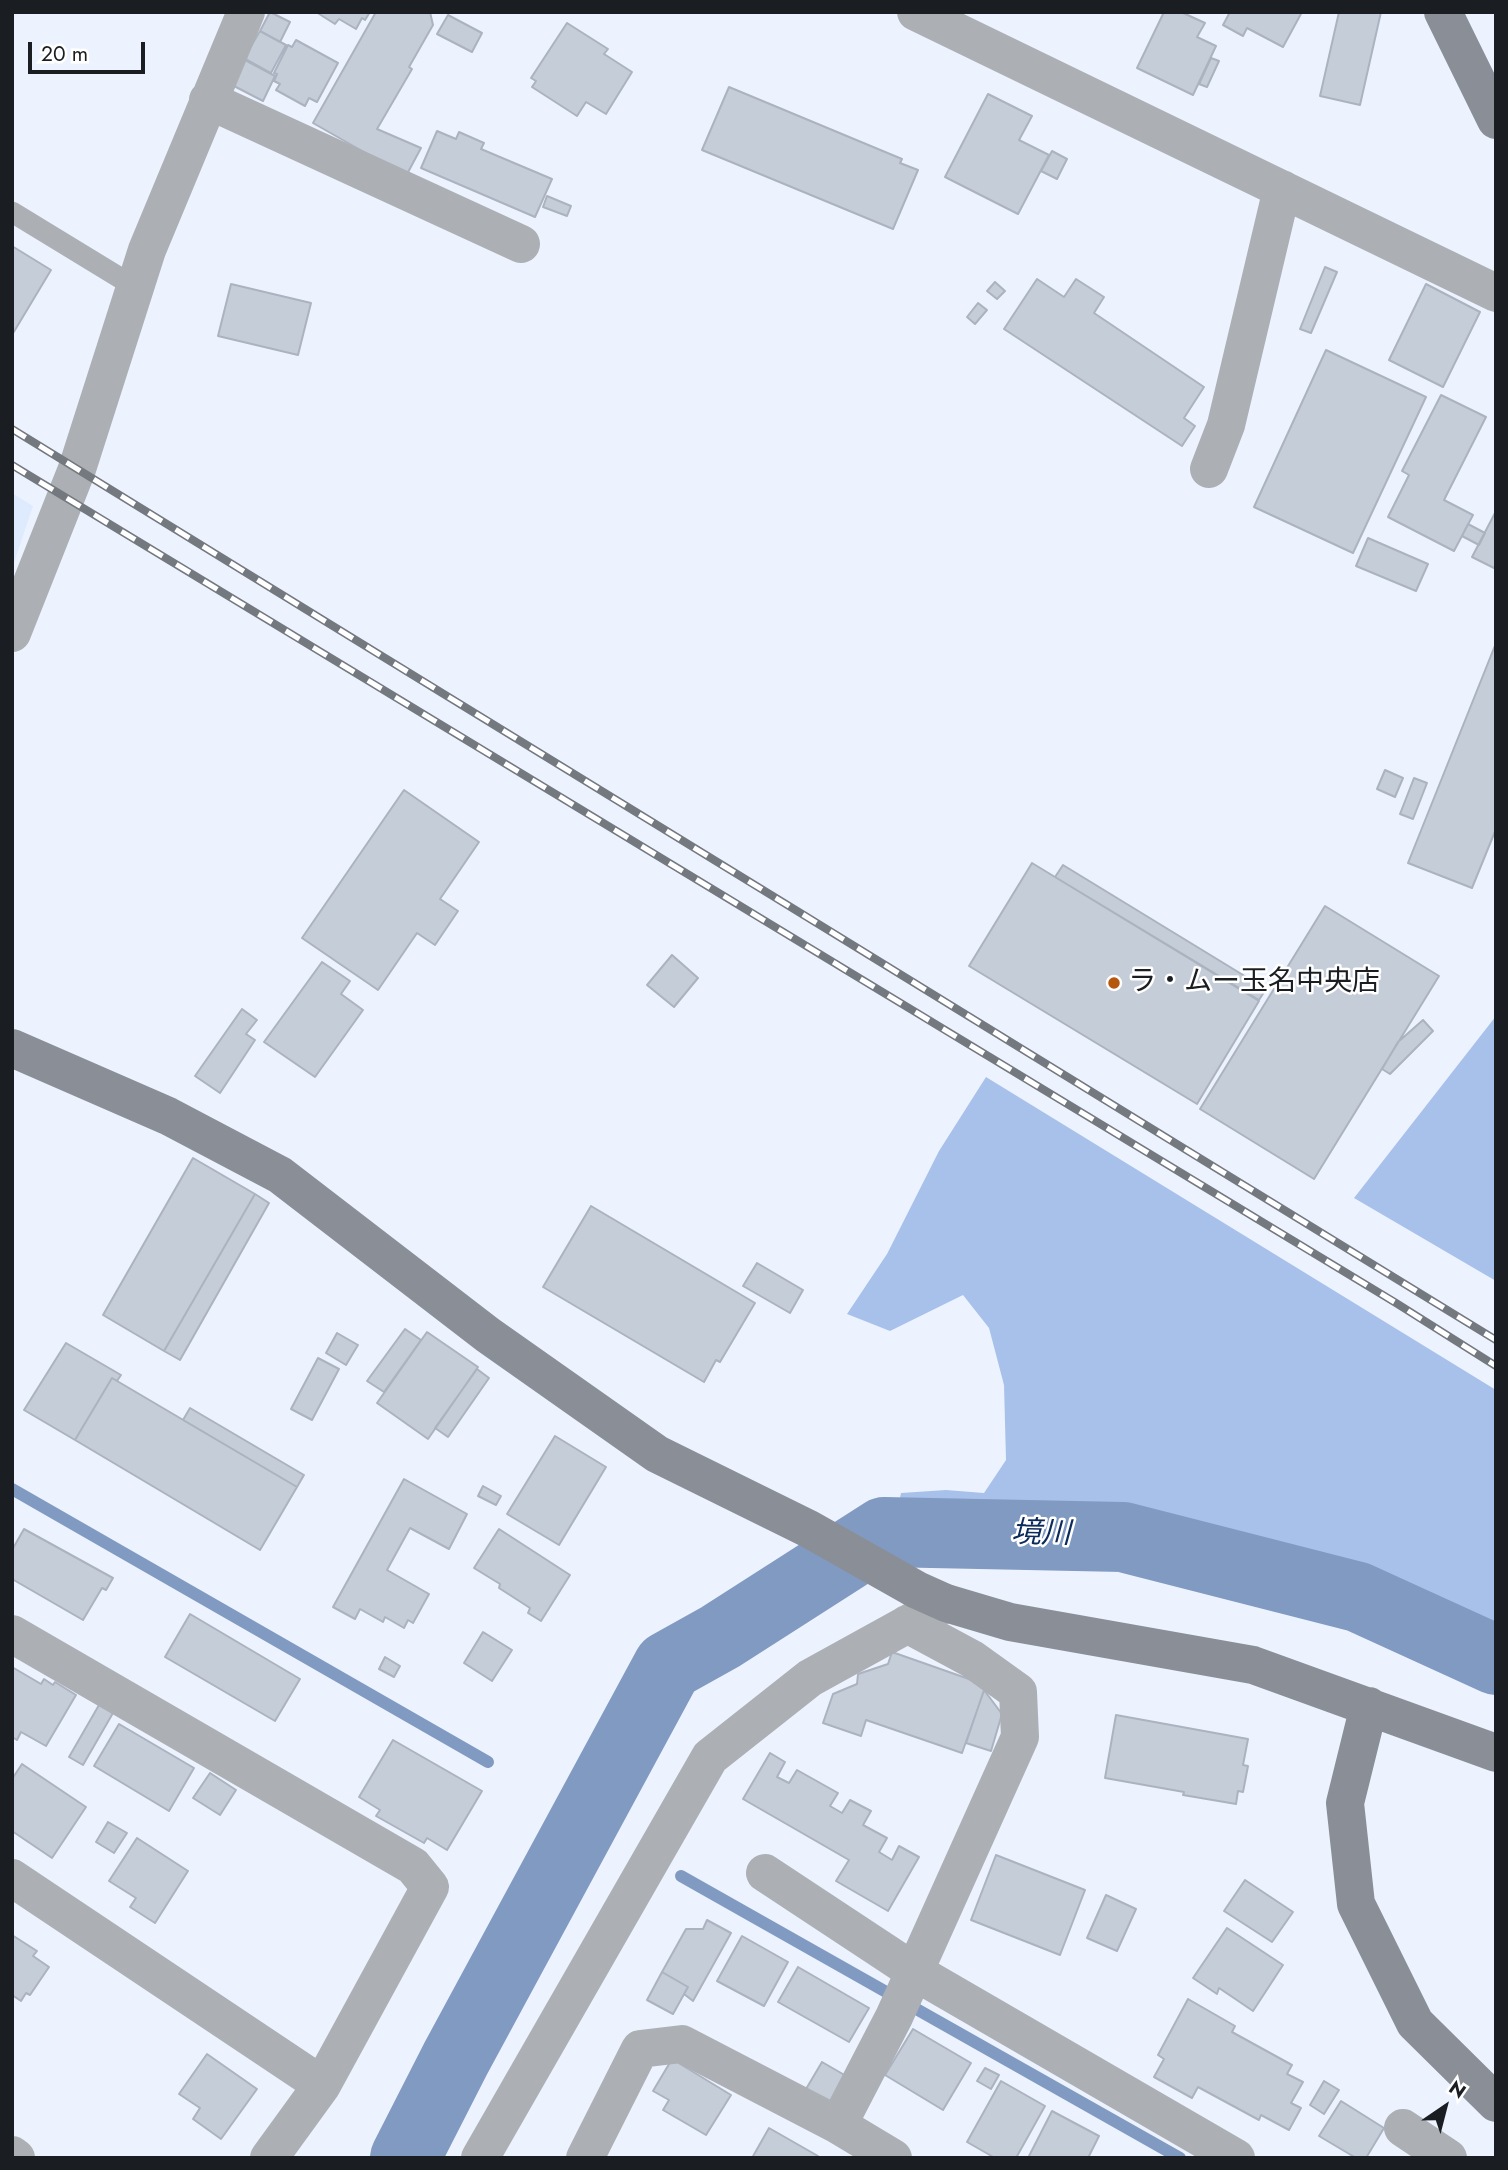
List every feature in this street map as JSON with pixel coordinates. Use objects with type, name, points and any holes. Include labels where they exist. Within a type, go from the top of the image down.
[{"type":"street","points":[[12,633],[76,469],[147,250],[246,12]]},
{"type":"street","points":[[916,12],[1496,293]]},
{"type":"street","points":[[1443,12],[1496,120]]},
{"type":"street","points":[[208,100],[521,244]]},
{"type":"street","points":[[1209,469],[1226,425],[1282,189]]},
{"type":"street","points":[[12,1048],[168,1116],[280,1175],[488,1335],[657,1454],[809,1529],[924,1606],[972,1659],[1018,1692],[1020,1737],[905,1992],[838,2125]]},
{"type":"street","points":[[480,2158],[710,1757],[810,1678],[924,1606],[1253,1665],[1496,1753]]},
{"type":"street","points":[[12,1634],[413,1866],[430,1887],[323,2085],[269,2158]]},
{"type":"street","points":[[1369,1706],[1345,1803],[1356,1904],[1415,2023],[1496,2103]]},
{"type":"street","points":[[765,1873],[905,1992],[1236,2158]]},
{"type":"street","points":[[12,1878],[323,2085]]},
{"type":"street","points":[[585,2158],[640,2049],[682,2044],[838,2125],[893,2158]]},
{"type":"street","points":[[1403,2128],[1448,2158]]},
{"type":"lane","points":[[12,212],[135,288]]},
{"type":"shaded area","points":[[12,493],[33,506],[12,569]]},
{"type":"shaded area","points":[[1496,1016],[1496,1281],[1354,1198]]},
{"type":"shaded area","points":[[986,1077],[1496,1390],[1496,1660],[1358,1597],[1123,1537],[884,1532],[898,1507],[901,1493],[946,1490],[984,1493],[1006,1460],[1004,1385],[989,1328],[963,1295],[890,1331],[847,1314],[887,1254],[939,1151]]},
{"type":"building","points":[[270,12],[290,22],[280,42],[260,31]]},
{"type":"building","points":[[316,12],[370,12],[365,20],[362,18],[356,29],[339,19],[335,24]]},
{"type":"building","points":[[376,12],[430,12],[433,25],[409,67],[412,69],[377,129],[421,148],[406,176],[313,123]]},
{"type":"building","points":[[1164,12],[1181,12],[1205,23],[1197,37],[1216,46],[1193,95],[1137,68]]},
{"type":"building","points":[[1230,12],[1302,12],[1283,47],[1247,28],[1243,36],[1223,25]]},
{"type":"building","points":[[1339,12],[1381,12],[1360,105],[1320,96]]},
{"type":"building","points":[[448,15],[482,33],[472,52],[437,34]]},
{"type":"building","points":[[567,23],[608,49],[604,54],[632,72],[606,114],[586,102],[577,116],[532,87],[536,81],[531,78]]},
{"type":"building","points":[[260,31],[286,45],[271,73],[244,58]]},
{"type":"building","points":[[296,40],[338,63],[317,102],[309,98],[305,106],[276,90],[280,84],[274,81],[277,74],[274,73],[288,45],[292,47]]},
{"type":"building","points":[[1211,58],[1219,61],[1207,87],[1199,84]]},
{"type":"building","points":[[245,60],[275,76],[263,101],[232,85]]},
{"type":"building","points":[[729,87],[902,159],[900,163],[918,170],[893,229],[702,150]]},
{"type":"building","points":[[988,94],[1032,116],[1019,140],[1049,155],[1018,214],[945,177]]},
{"type":"building","points":[[437,131],[456,139],[459,132],[484,143],[481,149],[552,179],[535,217],[421,168]]},
{"type":"building","points":[[1052,151],[1067,159],[1057,179],[1041,171]]},
{"type":"building","points":[[547,196],[571,206],[567,216],[543,207]]},
{"type":"building","points":[[12,246],[51,270],[12,335]]},
{"type":"building","points":[[1325,267],[1337,272],[1311,333],[1300,329]]},
{"type":"building","points":[[1037,279],[1064,297],[1076,279],[1104,297],[1094,313],[1204,387],[1184,418],[1195,426],[1182,446],[1004,329]]},
{"type":"building","points":[[995,282],[1005,291],[997,299],[987,291]]},
{"type":"building","points":[[231,284],[311,303],[298,355],[218,336]]},
{"type":"building","points":[[1426,284],[1480,312],[1443,387],[1389,360]]},
{"type":"building","points":[[978,303],[987,310],[975,324],[967,317]]},
{"type":"building","points":[[1326,350],[1426,397],[1353,553],[1254,507]]},
{"type":"building","points":[[1441,395],[1486,417],[1444,500],[1473,515],[1454,551],[1388,517],[1409,475],[1402,471]]},
{"type":"building","points":[[1496,511],[1496,569],[1472,557]]},
{"type":"building","points":[[1468,524],[1485,533],[1479,545],[1462,536]]},
{"type":"building","points":[[1368,538],[1428,564],[1416,591],[1356,566]]},
{"type":"building","points":[[1496,643],[1496,829],[1472,888],[1408,863]]},
{"type":"building","points":[[1385,770],[1403,778],[1395,797],[1377,789]]},
{"type":"building","points":[[1414,778],[1427,783],[1413,819],[1400,814]]},
{"type":"building","points":[[404,790],[479,842],[440,899],[458,911],[435,945],[417,933],[378,990],[302,938]]},
{"type":"building","name":"ラ・ムー玉名中央店","points":[[1032,863],[1259,1001],[1197,1104],[969,966]]},
{"type":"building","points":[[1063,865],[1266,989],[1259,1000],[1055,877]]},
{"type":"building","points":[[1325,906],[1439,976],[1314,1179],[1200,1109]]},
{"type":"building","points":[[672,955],[698,978],[674,1007],[647,985]]},
{"type":"building","points":[[322,962],[350,981],[341,994],[363,1010],[315,1077],[264,1042]]},
{"type":"building","points":[[242,1009],[257,1020],[246,1034],[255,1040],[220,1093],[195,1076]]},
{"type":"building","points":[[1423,1020],[1433,1031],[1390,1074],[1382,1069],[1398,1042]]},
{"type":"building","points":[[193,1158],[255,1194],[164,1351],[103,1315]]},
{"type":"building","points":[[255,1194],[269,1203],[180,1360],[164,1351]]},
{"type":"building","points":[[591,1206],[755,1303],[720,1362],[716,1360],[704,1382],[543,1287]]},
{"type":"building","points":[[757,1263],[803,1290],[790,1313],[743,1286]]},
{"type":"building","points":[[405,1329],[421,1340],[384,1392],[367,1381]]},
{"type":"building","points":[[427,1332],[478,1367],[428,1439],[377,1403]]},
{"type":"building","points":[[337,1333],[358,1345],[346,1365],[326,1353]]},
{"type":"building","points":[[66,1343],[121,1375],[117,1381],[112,1378],[75,1440],[24,1410]]},
{"type":"building","points":[[318,1358],[339,1369],[312,1420],[291,1409]]},
{"type":"building","points":[[477,1369],[489,1378],[448,1437],[435,1428]]},
{"type":"building","points":[[112,1378],[297,1487],[260,1550],[75,1440]]},
{"type":"building","points":[[190,1408],[304,1475],[297,1487],[183,1420]]},
{"type":"building","points":[[555,1436],[606,1467],[559,1545],[507,1514]]},
{"type":"building","points":[[404,1479],[467,1514],[449,1549],[410,1528],[387,1570],[429,1594],[413,1623],[408,1620],[404,1628],[385,1617],[383,1622],[360,1609],[355,1619],[333,1607]]},
{"type":"building","points":[[483,1486],[501,1496],[496,1505],[478,1496]]},
{"type":"building","points":[[24,1529],[113,1578],[106,1590],[102,1588],[83,1620],[12,1579],[12,1550]]},
{"type":"building","points":[[499,1529],[570,1575],[541,1621],[528,1613],[530,1608],[499,1588],[500,1584],[474,1568]]},
{"type":"building","points":[[190,1614],[300,1679],[275,1721],[165,1657]]},
{"type":"building","points":[[483,1632],[512,1650],[492,1681],[464,1663]]},
{"type":"building","points":[[892,1652],[986,1685],[962,1753],[866,1720],[861,1736],[823,1723],[833,1694],[857,1684],[858,1674],[888,1664]]},
{"type":"building","points":[[385,1657],[400,1666],[394,1677],[379,1669]]},
{"type":"building","points":[[12,1667],[41,1684],[44,1679],[53,1685],[55,1682],[76,1695],[46,1746],[21,1732],[17,1740],[12,1737]]},
{"type":"building","points":[[984,1690],[1002,1714],[991,1751],[966,1743]]},
{"type":"building","points":[[99,1705],[113,1713],[83,1765],[69,1757]]},
{"type":"building","points":[[1116,1715],[1248,1739],[1243,1765],[1248,1766],[1243,1792],[1238,1791],[1236,1804],[1105,1778]]},
{"type":"building","points":[[119,1724],[194,1768],[169,1811],[94,1766]]},
{"type":"building","points":[[393,1740],[482,1791],[447,1850],[427,1838],[424,1843],[376,1816],[380,1810],[359,1797]]},
{"type":"building","points":[[770,1753],[785,1762],[777,1777],[789,1783],[797,1770],[838,1793],[830,1806],[842,1813],[850,1800],[871,1811],[863,1825],[887,1838],[879,1852],[892,1860],[899,1846],[919,1857],[888,1911],[836,1881],[849,1860],[743,1799]]},
{"type":"building","points":[[22,1764],[86,1807],[52,1858],[12,1831],[12,1779]]},
{"type":"building","points":[[210,1773],[236,1790],[220,1815],[193,1798]]},
{"type":"building","points":[[108,1822],[127,1833],[114,1853],[96,1842]]},
{"type":"building","points":[[137,1838],[188,1871],[155,1923],[130,1907],[136,1898],[109,1881]]},
{"type":"building","points":[[996,1855],[1085,1890],[1060,1955],[971,1920]]},
{"type":"building","points":[[1245,1880],[1293,1912],[1272,1942],[1224,1911]]},
{"type":"building","points":[[1106,1895],[1136,1909],[1117,1951],[1087,1938]]},
{"type":"building","points":[[707,1920],[731,1933],[693,2001],[684,1994],[688,1987],[662,1972],[686,1929],[703,1929]]},
{"type":"building","points":[[1227,1928],[1283,1965],[1253,2011],[1219,1988],[1217,1994],[1193,1978]]},
{"type":"building","points":[[12,1935],[37,1951],[33,1956],[49,1967],[30,1995],[26,1993],[21,2001],[12,1995]]},
{"type":"building","points":[[742,1936],[788,1962],[764,2006],[717,1981]]},
{"type":"building","points":[[798,1967],[869,2008],[849,2042],[778,2002]]},
{"type":"building","points":[[662,1972],[688,1987],[673,2014],[647,2000]]},
{"type":"building","points":[[1188,1999],[1235,2026],[1232,2032],[1292,2065],[1287,2074],[1303,2082],[1291,2103],[1301,2108],[1289,2130],[1261,2115],[1259,2120],[1198,2087],[1192,2098],[1154,2077],[1164,2059],[1158,2055]]},
{"type":"building","points":[[913,2029],[971,2063],[943,2110],[885,2075]]},
{"type":"building","points":[[207,2054],[257,2089],[221,2139],[193,2119],[200,2108],[179,2094]]},
{"type":"building","points":[[672,2059],[731,2095],[706,2135],[663,2110],[669,2100],[653,2091]]},
{"type":"building","points":[[822,2062],[848,2077],[833,2104],[806,2089]]},
{"type":"building","points":[[985,2068],[999,2075],[991,2089],[977,2081]]},
{"type":"building","points":[[1001,2081],[1045,2106],[1016,2158],[995,2158],[967,2142]]},
{"type":"building","points":[[1324,2081],[1339,2090],[1324,2114],[1310,2105]]},
{"type":"building","points":[[1341,2101],[1384,2128],[1366,2158],[1356,2158],[1319,2136]]},
{"type":"building","points":[[1052,2111],[1099,2136],[1088,2158],[1028,2158]]},
{"type":"building","points":[[769,2128],[818,2156],[817,2158],[752,2158]]},
{"type":"waterway","points":[[12,1489],[488,1762]]},
{"type":"waterway","name":"境川","points":[[405,2158],[456,2058],[668,1666],[720,1637],[884,1532],[1123,1537],[1358,1597],[1496,1660]]},
{"type":"waterway","points":[[681,1876],[1180,2158]]},
{"type":"railway","points":[[12,429],[1496,1340]]},
{"type":"railway","points":[[12,465],[1496,1366]]},
{"type":"place","name":"ラ・ムー玉名中央店","points":[[1114,983]]}]
